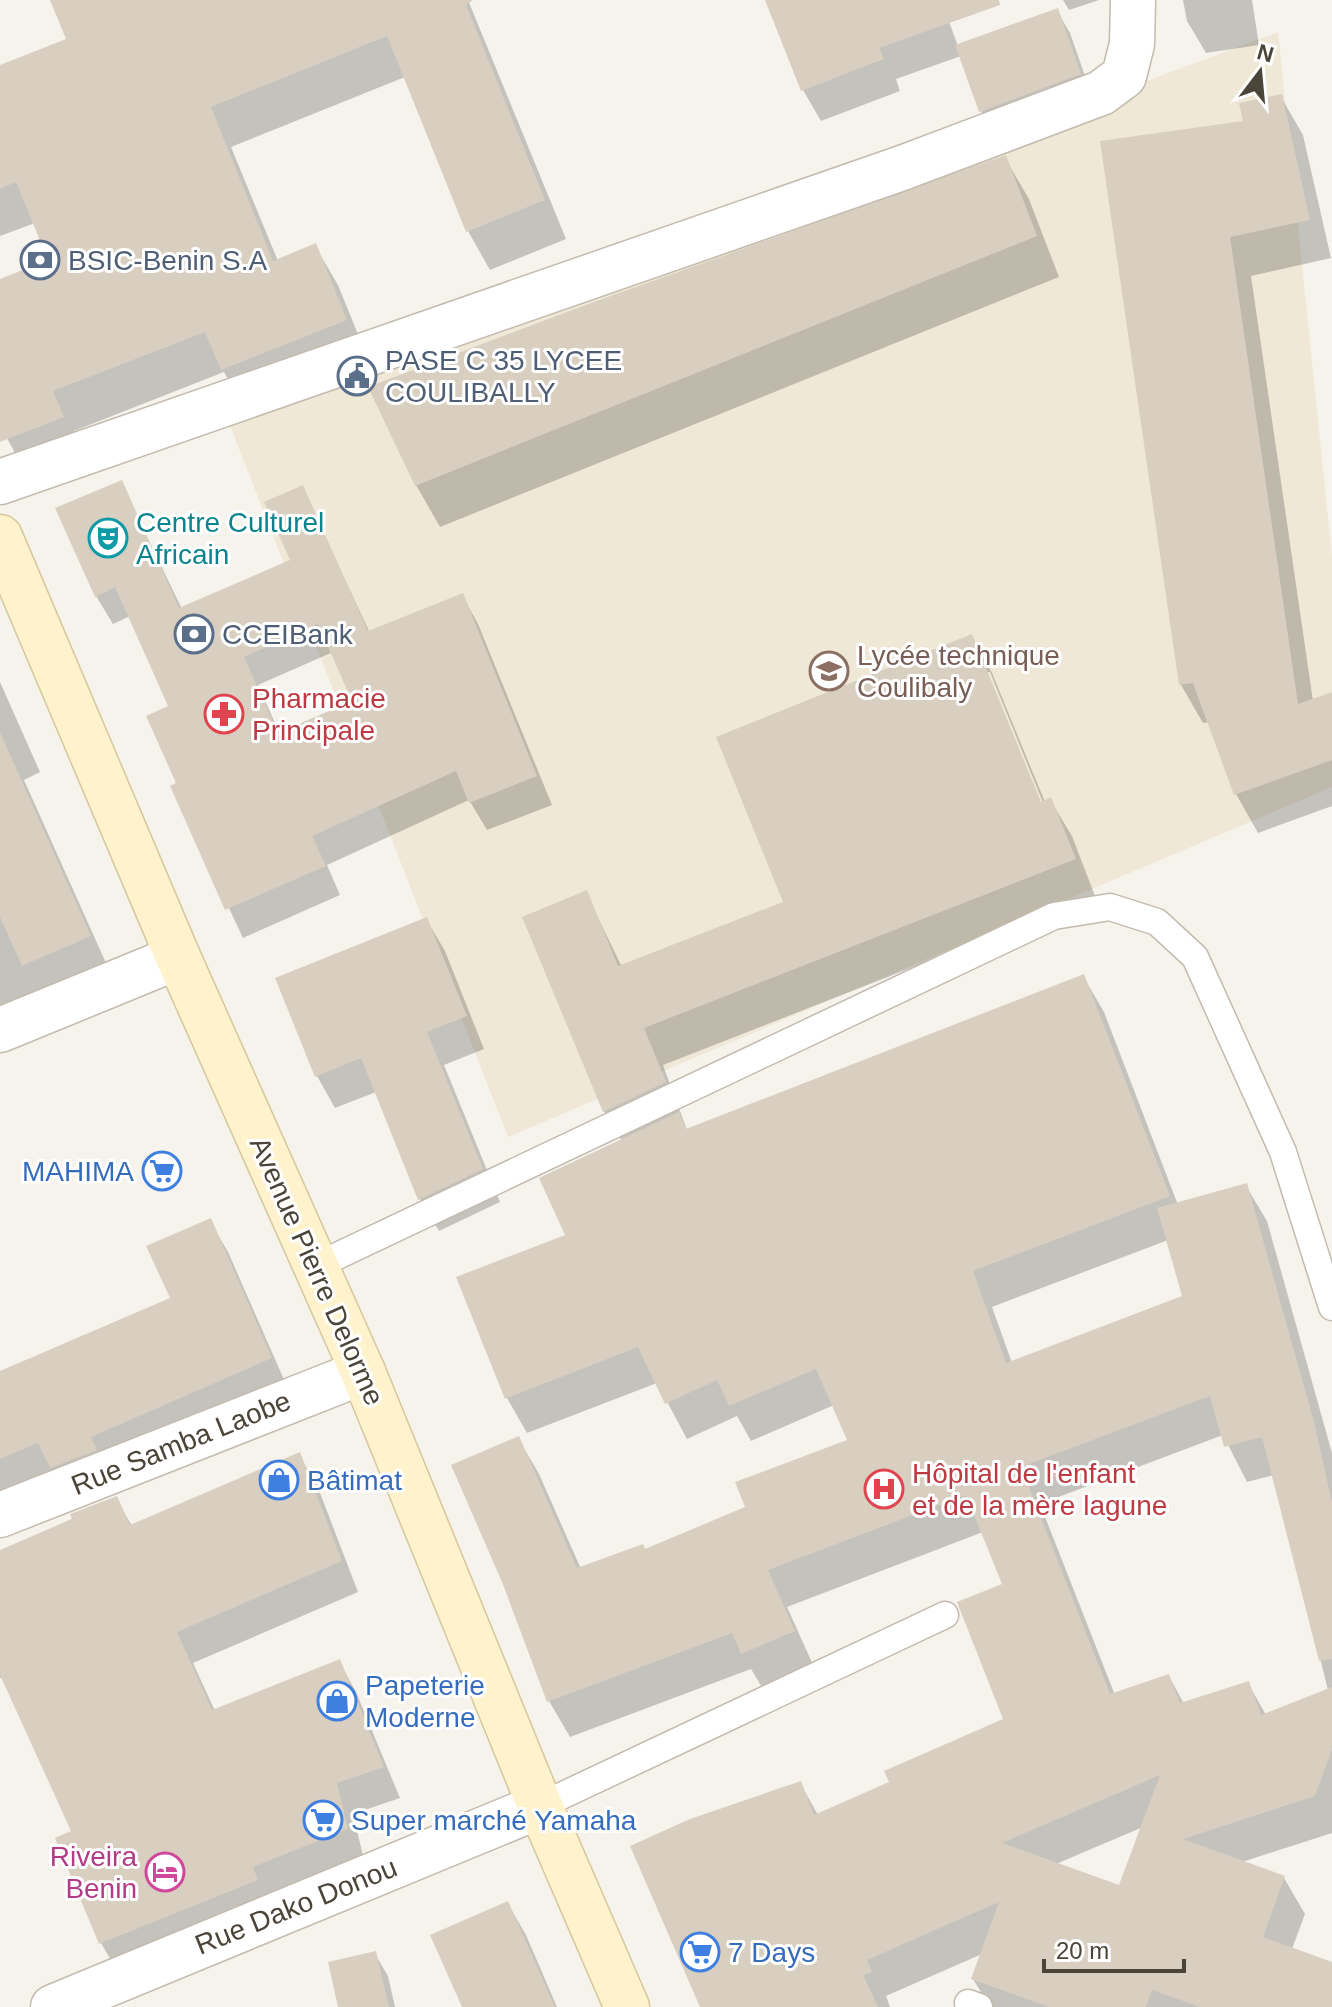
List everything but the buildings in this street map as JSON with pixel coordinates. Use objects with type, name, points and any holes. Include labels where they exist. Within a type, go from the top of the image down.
[{"type":"main road","name":"Avenue Pierre Delorme","points":[[0,537],[178,957],[363,1372],[540,1806],[627,2007]]},
{"type":"street","points":[[0,482],[902,168],[1101,93],[1124,76],[1132,44],[1133,0]]},
{"type":"street","points":[[0,1030],[178,957]]},
{"type":"street","name":"Rue Samba Laobe","points":[[0,1515],[363,1372]]},
{"type":"street","name":"Rue Dako Donou","points":[[53,2007],[540,1806]]},
{"type":"lane","points":[[314,1267],[1054,916],[1110,907],[1157,922],[1195,957],[1283,1152],[1332,1307]]},
{"type":"lane","points":[[540,1806],[945,1615]]},
{"type":"shaded area","name":"Lycée technique Coulibaly","points":[[1278,32],[1332,556],[1332,787],[508,1137],[229,423]]},
{"type":"place","name":"BSIC-Benin S.A","points":[[40,260]]},
{"type":"place","name":"PASE C 35 LYCEE COULIBALLY","points":[[357,376]]},
{"type":"place","name":"Centre Culturel Africain","points":[[108,538]]},
{"type":"place","name":"CCEIBank","points":[[194,634]]},
{"type":"place","name":"Lycée technique Coulibaly","points":[[829,671]]},
{"type":"place","name":"Pharmacie Principale","points":[[224,714]]},
{"type":"place","name":"MAHIMA","points":[[162,1171]]},
{"type":"place","name":"Bâtimat","points":[[279,1480]]},
{"type":"place","name":"Hôpital de l'enfant et de la mère lagune","points":[[884,1489]]},
{"type":"place","name":"Papeterie Moderne","points":[[337,1701]]},
{"type":"place","name":"Super marché Yamaha","points":[[323,1820]]},
{"type":"place","name":"Riveira Benin","points":[[165,1872]]},
{"type":"place","name":"7 Days","points":[[700,1952]]}]
